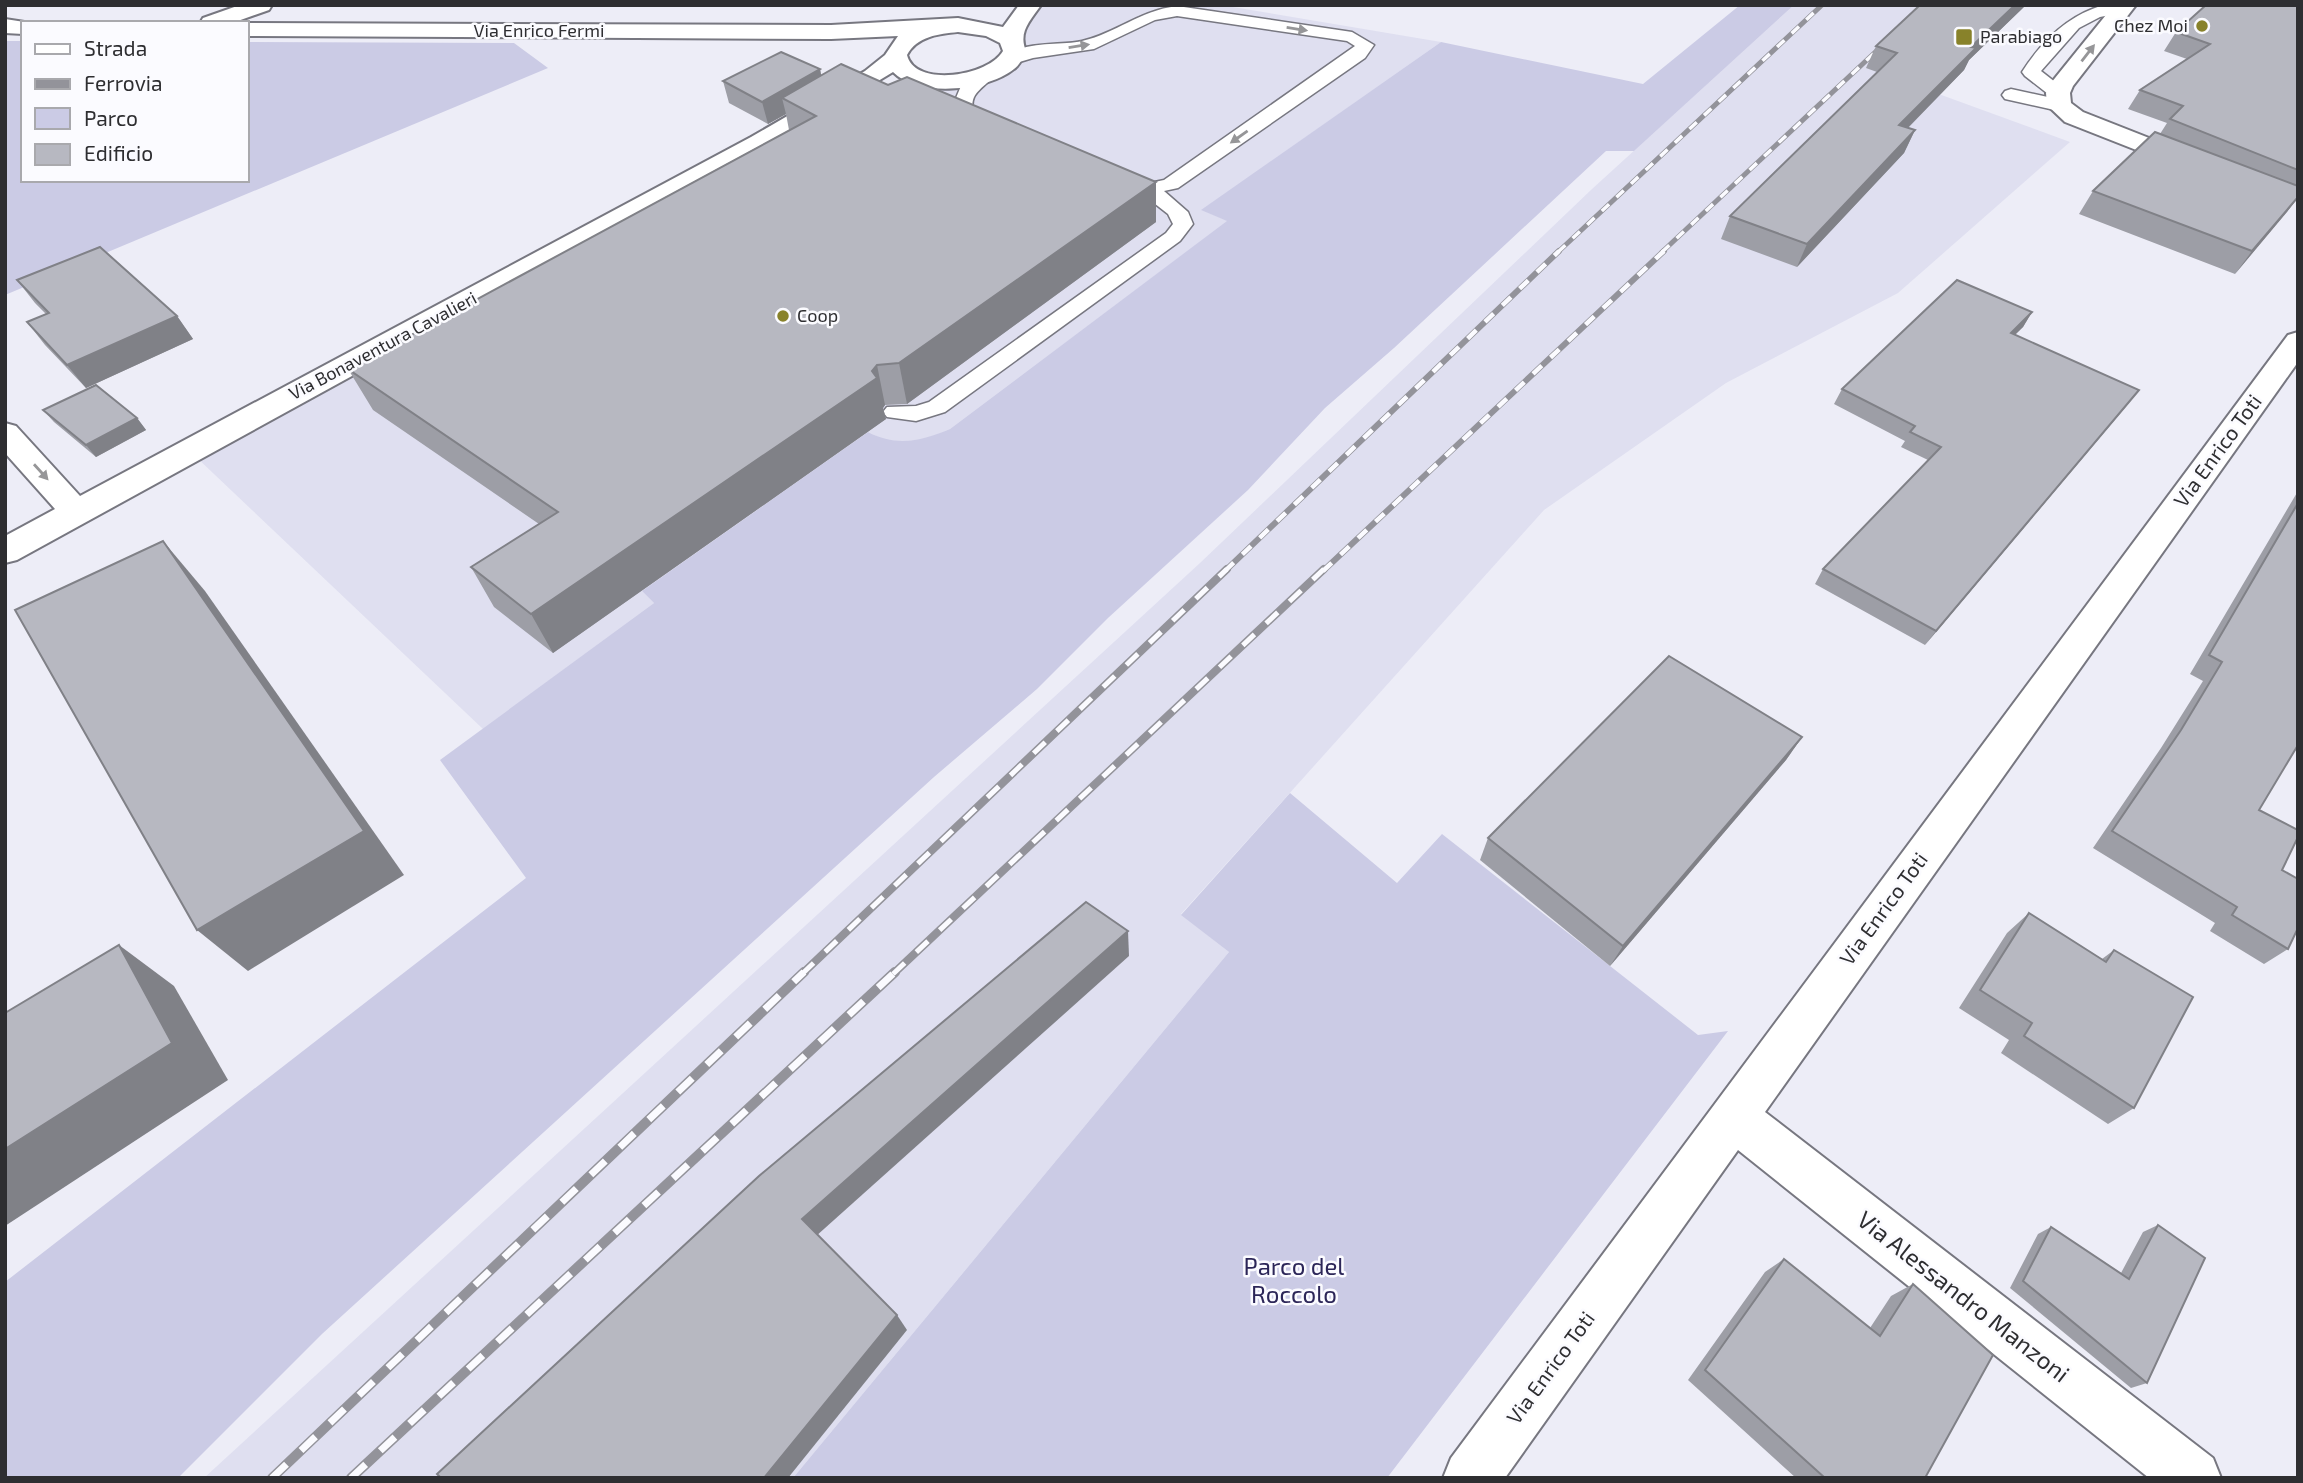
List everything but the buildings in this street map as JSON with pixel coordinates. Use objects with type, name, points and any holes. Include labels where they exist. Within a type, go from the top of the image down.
[{"type":"street","points":[[217,21],[261,5]]},
{"type":"street","name":"Via Bonaventura Cavalieri","points":[[5,551],[760,142],[873,76],[895,57],[906,40],[948,26],[982,19],[1013,5]]},
{"type":"street","name":"Via Bonaventura Cavalieri","points":[[760,142],[901,88],[938,82],[965,82],[999,72],[1012,50],[1014,27],[1030,5]]},
{"type":"street","points":[[2124,6],[2063,83],[2058,99],[2074,117],[2209,170]]},
{"type":"street","points":[[948,26],[995,30],[1012,50]]},
{"type":"street","name":"Via Enrico Fermi","points":[[248,29],[831,32],[948,26]]},
{"type":"street","name":"Via Enrico Fermi","points":[[831,32],[873,39],[895,57]]},
{"type":"street","name":"Via Bonaventura Cavalieri","points":[[895,57],[900,67],[910,75],[938,82]]},
{"type":"street","name":"Via Enrico Toti","points":[[1471,1478],[2298,341]]},
{"type":"street","points":[[5,433],[76,512]]},
{"type":"street","name":"Via Alessandro Manzoni","points":[[1733,1117],[2193,1478]]},
{"type":"lane","points":[[2058,99],[2031,72],[2036,64],[2080,18],[2096,11],[2124,6]]},
{"type":"lane","points":[[1012,50],[1087,45],[1149,15],[1169,10],[1352,37],[1365,45],[1359,54],[1171,184],[1150,190],[1124,189],[1099,178]]},
{"type":"lane","points":[[983,78],[964,94],[963,112],[973,124],[997,134]]},
{"type":"lane","points":[[2011,95],[2058,99]]},
{"type":"lane","points":[[895,412],[908,415],[937,407],[1173,237],[1183,224],[1181,216],[1150,190]]},
{"type":"shaded area","points":[[1039,5],[1221,5],[1441,42],[1202,210],[1228,221],[950,429],[929,438],[901,442],[884,440],[868,432],[642,591],[654,603],[483,729],[195,456],[912,88],[986,81]]},
{"type":"shaded area","points":[[1794,5],[1976,5],[1892,77],[2070,142],[1898,293],[1726,383],[1544,510],[1181,914],[1229,952],[793,1478],[204,1478],[1200,563],[1592,189]]},
{"type":"green space","points":[[1740,5],[1794,5],[1634,151],[1606,151],[1394,348],[1325,408],[1248,490],[1108,618],[1037,689],[934,777],[322,1334],[178,1478],[5,1478],[5,1282],[526,878],[440,760],[654,603],[642,591],[868,432],[889,440],[909,441],[950,429],[1227,221],[1201,210],[1441,42],[1643,84]]},
{"type":"green space","points":[[5,41],[21,41],[21,182],[248,182],[248,42],[514,43],[548,68],[5,295]]},
{"type":"green space","name":"Parco del Roccolo","points":[[1290,793],[1397,883],[1442,834],[1698,1035],[1728,1031],[1387,1478],[793,1478],[1229,952],[1181,915]]},
{"type":"railway","points":[[1558,252],[1822,5]]},
{"type":"railway","points":[[1662,252],[1885,43]]},
{"type":"railway","points":[[1225,571],[1559,251]]},
{"type":"railway","points":[[1323,571],[1664,251]]},
{"type":"railway","points":[[802,974],[1227,569]]},
{"type":"railway","points":[[893,974],[1324,569]]},
{"type":"railway","points":[[272,1478],[804,972]]},
{"type":"railway","points":[[351,1478],[895,972]]},
{"type":"place","name":"Chez Moi","points":[[2202,26]]},
{"type":"place","name":"Parabiago","points":[[1964,37]]},
{"type":"place","name":"Coop","points":[[783,316]]}]
